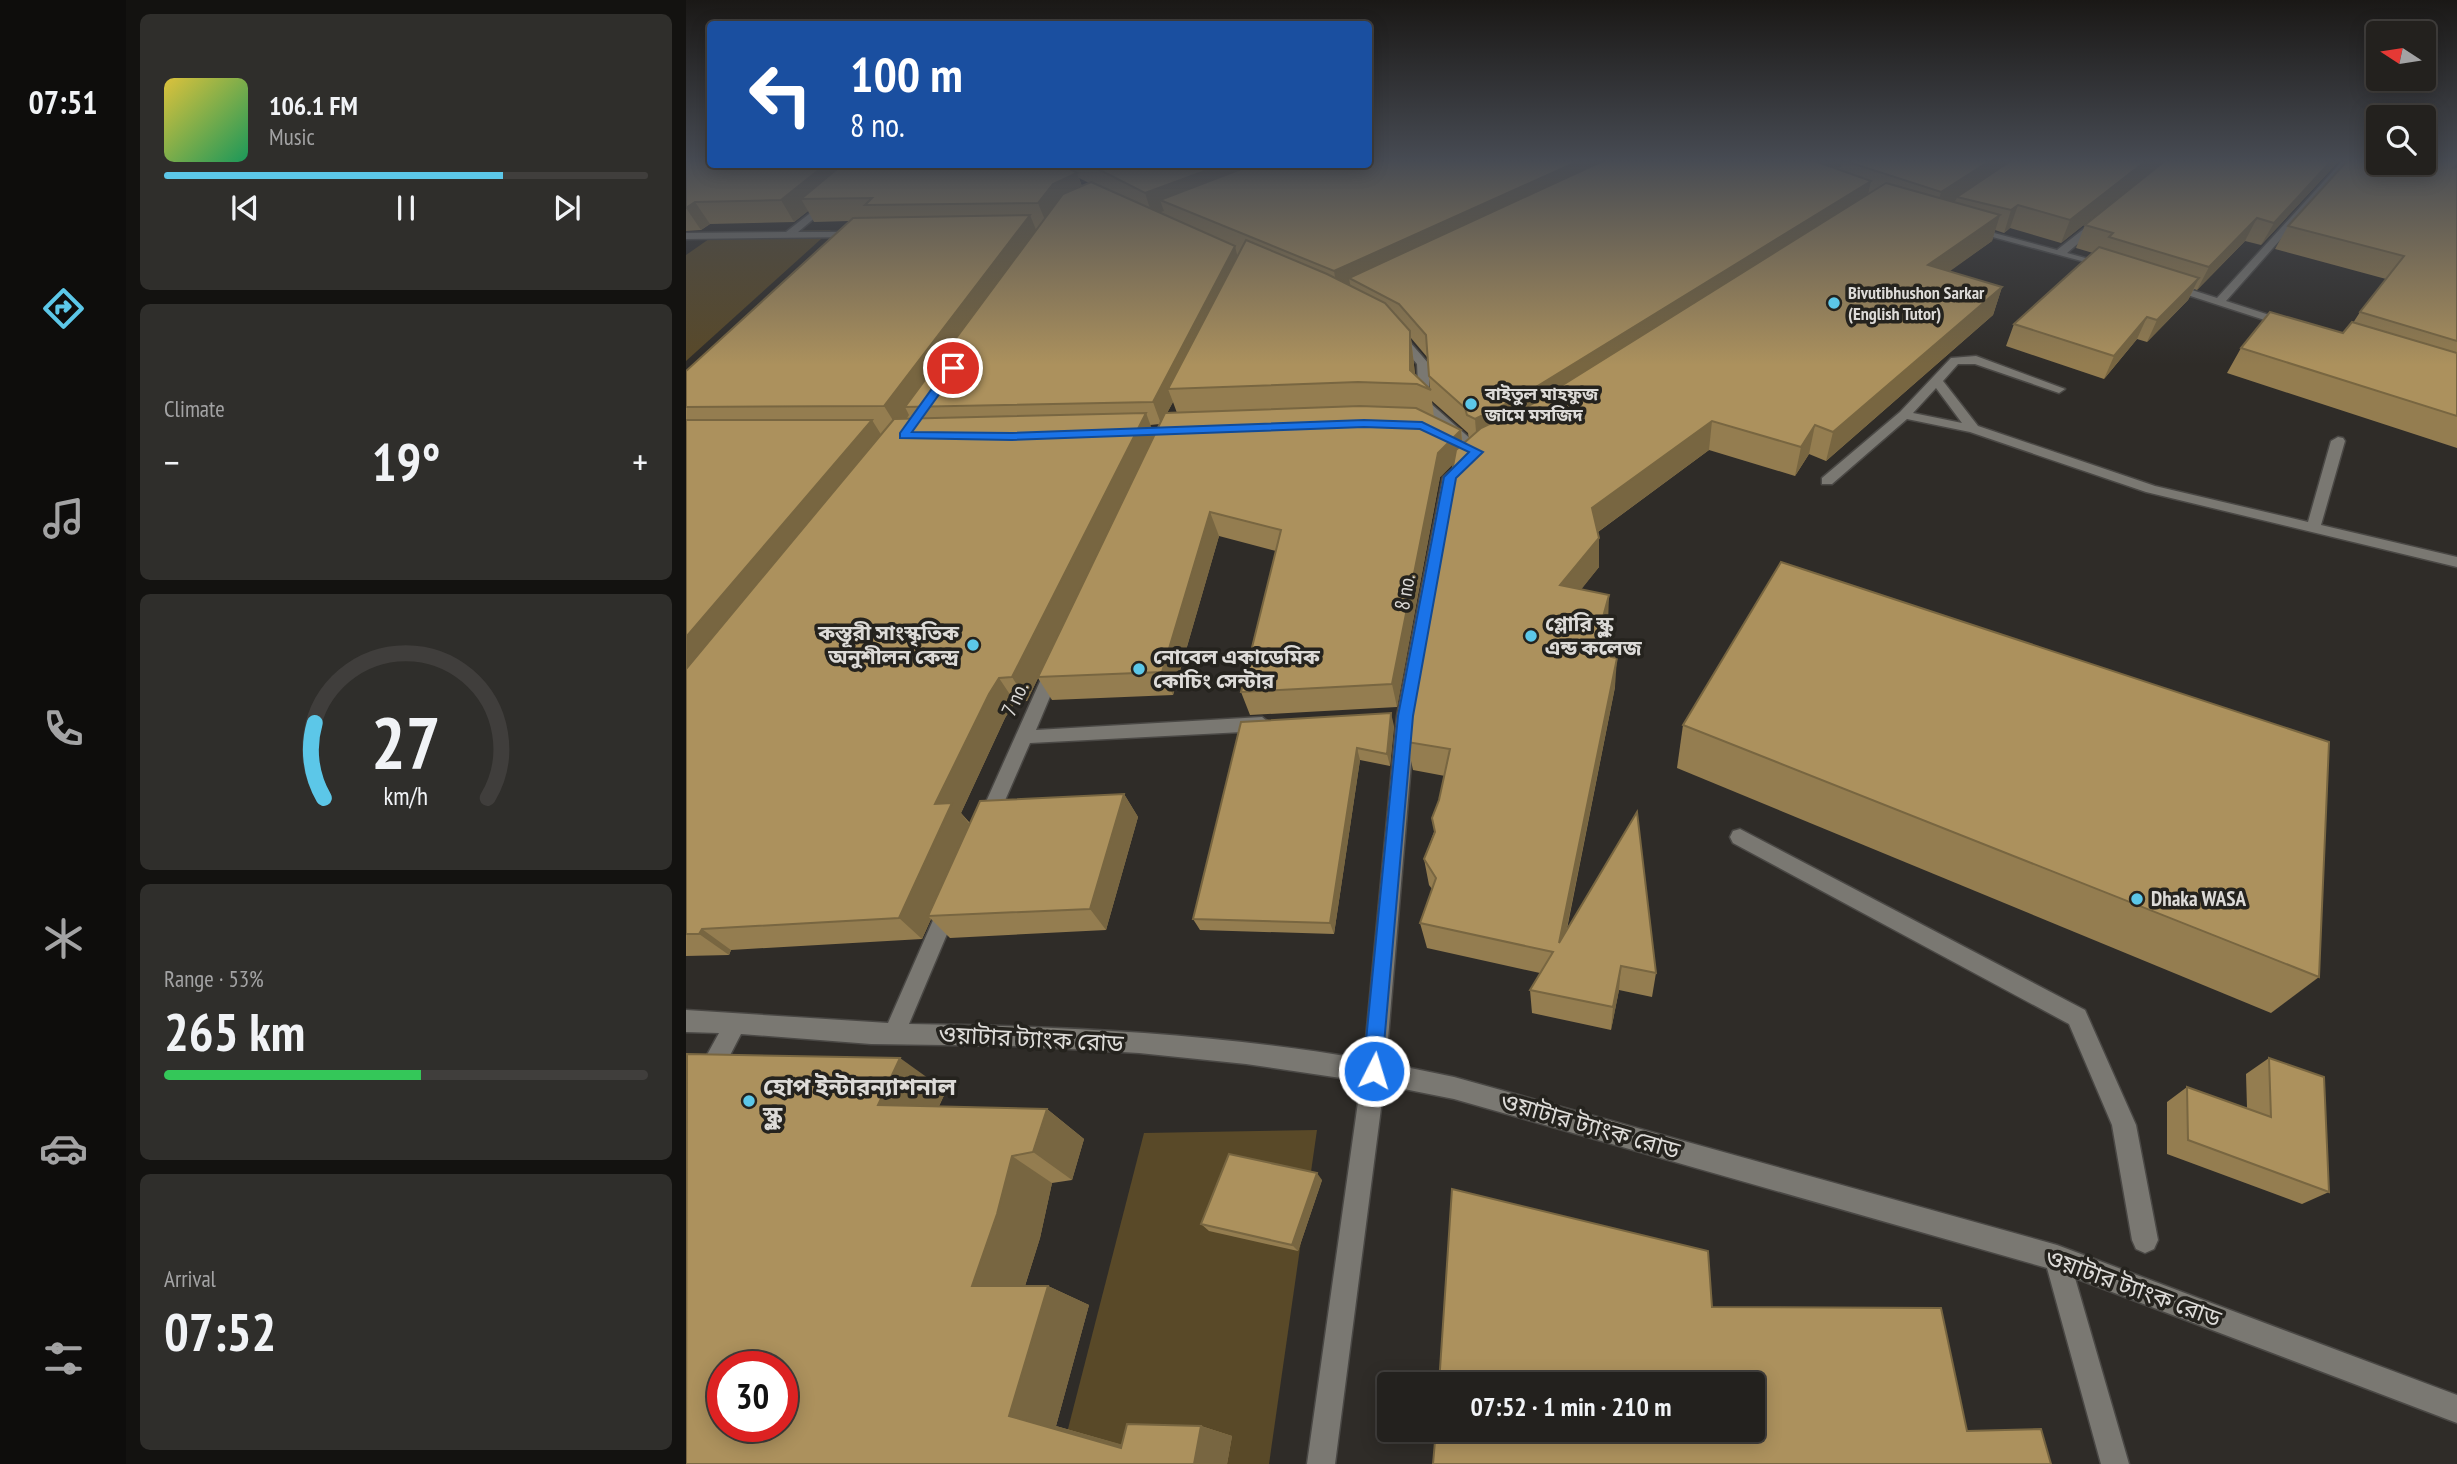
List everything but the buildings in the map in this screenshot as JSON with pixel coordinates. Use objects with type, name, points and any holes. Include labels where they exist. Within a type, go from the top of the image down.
[{"type":"street","points":[[787,237],[797,228]]},
{"type":"street","points":[[1966,228],[2113,269]]},
{"type":"street","points":[[2060,253],[2090,228]]},
{"type":"street","points":[[2220,302],[2286,228]]},
{"type":"street","points":[[686,236],[863,235]]},
{"type":"street","points":[[686,248],[703,236]]},
{"type":"street","points":[[827,245],[836,236]]},
{"type":"street","points":[[2153,281],[2295,326]]},
{"type":"street","points":[[1384,326],[1396,332],[1423,364],[1423,403],[1482,449]]},
{"type":"street","points":[[1827,481],[1904,415],[1955,361],[1963,358],[1976,360],[2059,389]]},
{"type":"street","points":[[1937,381],[1973,429]]},
{"type":"street","points":[[1904,415],[1973,429],[2151,489],[2457,562]]},
{"type":"street","points":[[1433,431],[1482,449]]},
{"type":"street","points":[[2313,528],[2338,441]]},
{"type":"street","name":"8 no.","points":[[1321,1464],[1374,1071],[1399,716],[1450,477],[1482,449]]},
{"type":"street","name":"7 no.","points":[[979,836],[1062,652]]},
{"type":"street","points":[[1022,737],[1282,723]]},
{"type":"street","points":[[1740,837],[2077,1017],[2124,1125],[2145,1240]]},
{"type":"street","points":[[894,1034],[958,886]]},
{"type":"street","name":"ওয়াটার ট্যাংক রোড","points":[[686,1021],[736,1022],[894,1034],[1037,1036],[1209,1050],[1374,1071],[1454,1088],[2057,1258],[2457,1409]]},
{"type":"street","points":[[686,1117],[736,1022]]},
{"type":"street","points":[[2057,1258],[2115,1464]]},
{"type":"shaded area","points":[[831,230],[686,361],[686,255],[719,232]]},
{"type":"shaded area","points":[[1317,1130],[1269,1464],[1059,1464],[1144,1133]]},
{"type":"place","name":"Bivutibhushon Sarkar (English Tutor)","points":[[1834,303]]},
{"type":"place","name":"বাইতুল মাহফুজ জামে মসজিদ","points":[[1471,404]]},
{"type":"place","name":"গ্লোরি স্কুল এন্ড কলেজ","points":[[1531,636]]},
{"type":"place","name":"কস্তূরী সাংস্কৃতিক অনুশীলন কেন্দ্র","points":[[973,645]]},
{"type":"place","name":"নোবেল একাডেমিক কোচিং সেন্টার","points":[[1139,669]]},
{"type":"place","name":"Dhaka WASA","points":[[2137,899]]},
{"type":"place","name":"হোপ ইন্টারন্যাশনাল স্কুল","points":[[749,1101]]},
{"type":"route","points":[[953,368],[904,436],[1164,432],[1364,423],[1422,425],[1477,452],[1450,477],[1406,716],[1374,1071]]}]
